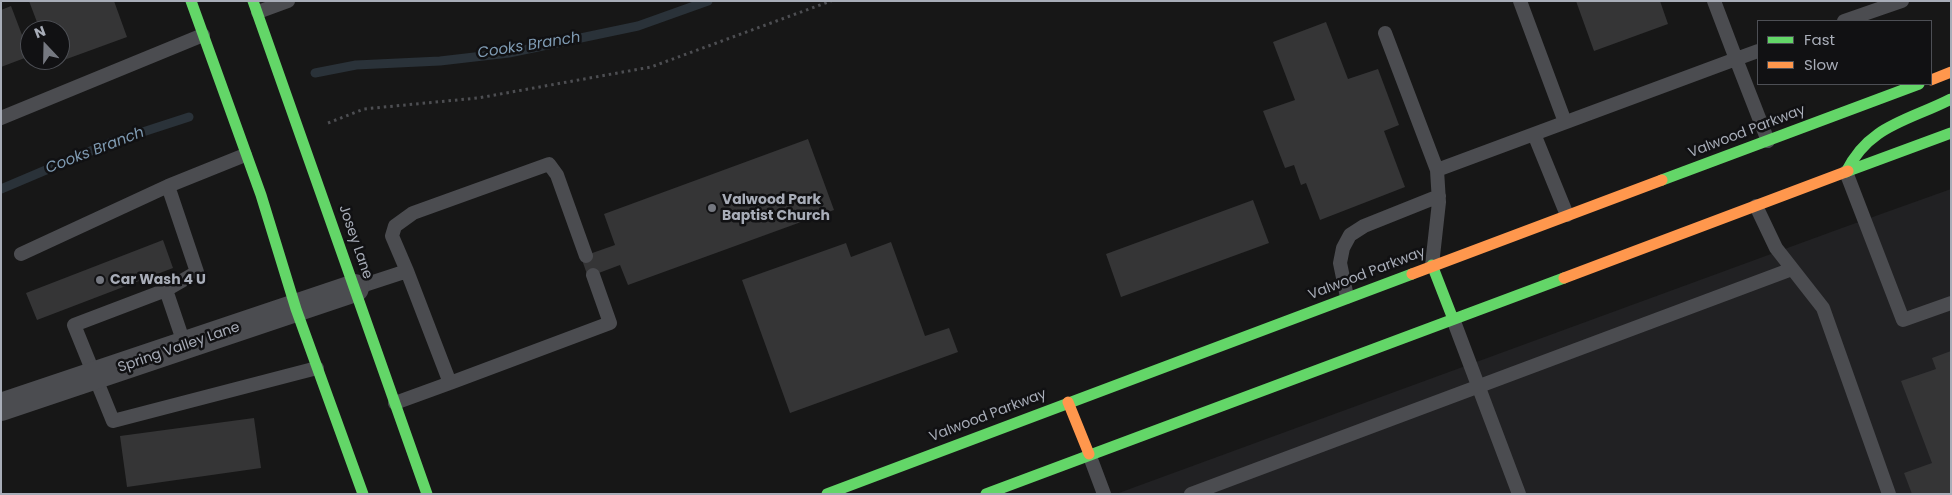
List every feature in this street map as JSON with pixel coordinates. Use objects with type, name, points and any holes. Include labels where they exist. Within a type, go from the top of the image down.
[{"type":"main road","points":[[191,1],[261,196],[296,309],[363,494]]},
{"type":"main road","name":"Josey Lane","points":[[255,7],[427,494]]},
{"type":"main road","points":[[1932,80],[1951,72]]},
{"type":"main road","name":"Valwood Parkway","points":[[827,494],[1432,265],[1916,85]]},
{"type":"main road","points":[[1846,172],[1862,143],[1885,128],[1951,99]]},
{"type":"main road","points":[[986,494],[1951,133]]},
{"type":"main road","points":[[1432,265],[1453,318]]},
{"type":"main road","points":[[1068,402],[1089,454]]},
{"type":"street","name":"Spring Valley Lane","points":[[1,407],[355,288]]},
{"type":"lane","points":[[255,7],[288,1]]},
{"type":"lane","points":[[1520,1],[1565,122]]},
{"type":"lane","points":[[1714,1],[1768,141]]},
{"type":"lane","points":[[1847,20],[1902,1]]},
{"type":"lane","points":[[1386,33],[1437,170],[1439,196],[1432,265]]},
{"type":"lane","points":[[1,118],[203,35]]},
{"type":"lane","points":[[1437,170],[1757,51]]},
{"type":"lane","points":[[1534,134],[1567,215]]},
{"type":"lane","points":[[21,254],[168,186],[246,155]]},
{"type":"lane","points":[[450,383],[392,236],[394,226],[413,214],[550,164],[557,175],[586,256]]},
{"type":"lane","points":[[1846,172],[1903,320],[1951,303]]},
{"type":"lane","points":[[168,186],[197,272],[166,290],[74,325],[113,421],[317,368]]},
{"type":"lane","points":[[1347,297],[1340,263],[1343,248],[1350,235],[1364,226],[1439,196]]},
{"type":"lane","points":[[1756,206],[1776,248],[1823,308],[1889,494]]},
{"type":"lane","points":[[1191,494],[1792,269]]},
{"type":"lane","points":[[355,288],[407,272]]},
{"type":"lane","points":[[395,403],[610,323],[593,275]]},
{"type":"lane","points":[[166,290],[185,346]]},
{"type":"lane","points":[[1453,318],[1519,494]]},
{"type":"lane","points":[[1089,454],[1104,494]]},
{"type":"path","points":[[328,123],[364,109],[478,98],[651,67],[832,1]]},
{"type":"shaded area","points":[[1951,189],[1951,494],[1116,494],[1842,228]]},
{"type":"building","points":[[29,1],[114,1],[127,37],[70,58],[70,20],[36,20]]},
{"type":"building","points":[[1576,1],[1660,1],[1668,24],[1594,51]]},
{"type":"building","points":[[11,6],[20,30],[20,60],[1,67],[1,10]]},
{"type":"building","points":[[1326,22],[1348,79],[1378,69],[1399,125],[1384,131],[1405,187],[1320,220],[1306,183],[1301,185],[1294,165],[1285,168],[1263,111],[1295,100],[1273,42]]},
{"type":"building","points":[[808,139],[834,210],[628,285],[620,265],[588,277],[581,257],[615,245],[604,214]]},
{"type":"building","points":[[1253,200],[1269,243],[1121,297],[1106,254]]},
{"type":"building","name":"Car Wash 4 U","points":[[163,240],[173,268],[37,320],[26,293]]},
{"type":"building","points":[[891,242],[925,336],[949,328],[958,352],[790,413],[742,280],[846,243],[851,257]]},
{"type":"building","points":[[1951,351],[1951,494],[1912,494],[1904,473],[1932,463],[1901,381],[1936,369],[1932,358]]},
{"type":"building","points":[[254,418],[261,468],[127,487],[120,436]]},
{"type":"waterway","name":"Cooks Branch","points":[[315,73],[356,65],[440,61],[509,53],[638,26],[708,1]]},
{"type":"waterway","name":"Cooks Branch","points":[[1,189],[112,142],[189,117]]},
{"type":"traffic: fast","points":[[191,1],[261,195],[296,309],[363,494]]},
{"type":"traffic: fast","points":[[253,1],[427,494]]},
{"type":"traffic: fast","points":[[1662,180],[1916,85]]},
{"type":"traffic: fast","points":[[1846,172],[1855,156],[1878,134],[1905,119],[1951,99]]},
{"type":"traffic: fast","points":[[1848,171],[1951,133]]},
{"type":"traffic: fast","points":[[1432,265],[1453,319]]},
{"type":"traffic: fast","points":[[827,494],[1412,274]]},
{"type":"traffic: fast","points":[[986,494],[1564,278]]},
{"type":"traffic: slow","points":[[1932,80],[1951,72]]},
{"type":"traffic: slow","points":[[1564,278],[1848,171]]},
{"type":"traffic: slow","points":[[1412,274],[1662,180]]},
{"type":"traffic: slow","points":[[1068,402],[1089,454]]},
{"type":"place","name":"Valwood Park Baptist Church","points":[[712,208]]},
{"type":"place","name":"Car Wash 4 U","points":[[100,280]]}]
